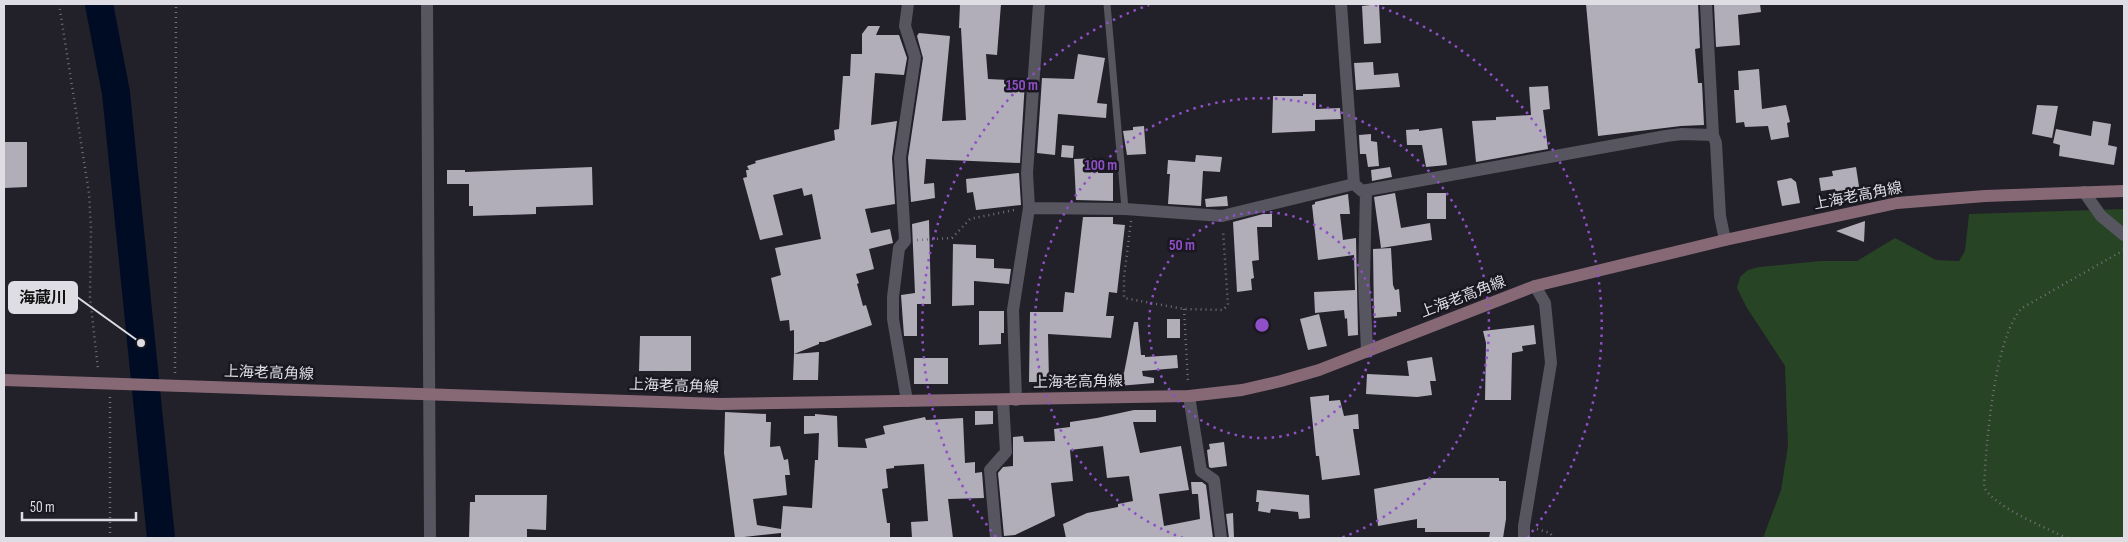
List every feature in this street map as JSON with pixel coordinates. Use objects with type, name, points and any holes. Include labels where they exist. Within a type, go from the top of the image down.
[{"type":"main road","name":"上海老高角線","points":[[4,380],[168,387],[720,404],[1190,396],[1242,390],[1281,382],[1367,352],[1536,286],[1725,240],[1897,203],[1985,196],[2124,191]]},
{"type":"street","points":[[427,4],[430,538]]},
{"type":"street","points":[[907,401],[893,319],[893,297],[899,248],[906,241],[900,158],[915,57],[904,26],[908,4]]},
{"type":"street","points":[[996,538],[990,470],[1006,452],[1013,310],[1029,208],[1027,173],[1039,4]]},
{"type":"street","points":[[1341,4],[1354,184],[1362,191],[1666,136],[1682,134],[1713,135]]},
{"type":"street","points":[[1706,4],[1713,135],[1716,143],[1720,216],[1725,240]]},
{"type":"street","points":[[1029,208],[1129,210],[1222,216],[1354,184]]},
{"type":"street","points":[[1366,190],[1364,281],[1367,352]]},
{"type":"street","points":[[2084,192],[2101,216],[2124,235]]},
{"type":"street","points":[[1524,532],[1551,363],[1544,303],[1536,286]]},
{"type":"street","points":[[1190,396],[1201,471],[1214,480],[1221,538]]},
{"type":"lane","points":[[1106,4],[1129,210]]},
{"type":"path","points":[[59,4],[89,193],[91,229],[90,297],[108,383],[110,538]]},
{"type":"path","points":[[168,387],[176,4]]},
{"type":"path","points":[[906,241],[952,238],[970,219],[1029,208]]},
{"type":"path","points":[[1129,210],[1124,298],[1184,309],[1223,310],[1228,305],[1222,216]]},
{"type":"path","points":[[2067,538],[2017,514],[1988,494],[1984,487],[1987,435],[1996,377],[2016,314],[2022,308],[2124,250]]},
{"type":"path","points":[[1184,309],[1190,396]]},
{"type":"path","points":[[1524,532],[1550,533],[1554,538]]},
{"type":"green space","points":[[2124,209],[2124,538],[1763,538],[1781,490],[1788,446],[1785,366],[1747,308],[1737,288],[1740,277],[1748,270],[1759,267],[1820,261],[1857,261],[1895,238],[1936,260],[1959,261],[1965,251],[1969,214]]},
{"type":"building","points":[[960,4],[1001,4],[997,55],[986,54],[988,79],[1025,81],[1020,163],[926,159],[924,184],[934,183],[935,198],[911,202],[908,158],[923,58],[917,36],[919,33],[950,36],[942,121],[966,120],[961,28],[959,28]]},
{"type":"building","points":[[1379,4],[1381,43],[1364,44],[1362,6]]},
{"type":"building","points":[[1586,4],[1698,4],[1700,48],[1695,49],[1698,83],[1702,83],[1704,125],[1598,136]]},
{"type":"building","points":[[1714,4],[1760,4],[1761,12],[1738,15],[1740,45],[1716,47]]},
{"type":"building","points":[[868,26],[880,26],[876,35],[899,35],[907,58],[904,75],[875,73],[871,125],[897,121],[892,158],[895,204],[865,209],[871,233],[890,229],[893,243],[869,249],[874,269],[856,274],[863,306],[866,305],[872,325],[824,342],[819,342],[819,344],[794,354],[794,330],[790,331],[789,320],[780,321],[771,278],[781,275],[775,248],[821,239],[812,194],[804,196],[802,188],[773,195],[783,235],[760,240],[743,178],[747,177],[746,170],[749,170],[747,166],[756,163],[755,161],[835,140],[834,130],[839,129],[843,76],[850,76],[851,54],[862,54],[862,34]]},
{"type":"building","points":[[1078,54],[1105,58],[1097,103],[1107,104],[1106,118],[1058,114],[1055,155],[1037,153],[1042,78],[1074,79]]},
{"type":"building","points":[[1373,62],[1374,75],[1398,73],[1400,87],[1356,90],[1354,63]]},
{"type":"building","points":[[1759,69],[1762,109],[1786,105],[1790,122],[1787,123],[1789,137],[1771,140],[1768,126],[1745,127],[1744,122],[1736,123],[1734,90],[1739,90],[1738,71]]},
{"type":"building","points":[[1548,86],[1550,109],[1543,110],[1548,149],[1476,162],[1472,121],[1496,120],[1496,117],[1531,115],[1529,87]]},
{"type":"building","points":[[1303,94],[1316,94],[1316,109],[1340,108],[1341,119],[1315,120],[1315,131],[1272,133],[1273,96],[1303,96]]},
{"type":"building","points":[[2037,105],[2058,106],[2052,138],[2032,134]]},
{"type":"building","points":[[2093,121],[2111,124],[2108,145],[2117,147],[2114,165],[2059,156],[2060,145],[2053,143],[2056,129],[2091,136]]},
{"type":"building","points":[[1144,126],[1146,154],[1127,155],[1123,131],[1133,130],[1133,127]]},
{"type":"building","points":[[1442,128],[1447,165],[1426,167],[1422,145],[1407,145],[1406,130],[1419,129],[1419,131]]},
{"type":"building","points":[[1371,134],[1371,141],[1377,142],[1379,166],[1368,167],[1366,154],[1360,154],[1359,135]]},
{"type":"building","points":[[4,142],[27,142],[27,187],[4,188]]},
{"type":"building","points":[[1062,145],[1074,146],[1073,158],[1061,157]]},
{"type":"building","points":[[1196,155],[1222,157],[1220,172],[1203,171],[1201,206],[1168,204],[1170,174],[1167,174],[1168,160],[1195,162]]},
{"type":"building","points":[[1097,158],[1098,173],[1113,173],[1113,201],[1076,200],[1074,159]]},
{"type":"building","points":[[592,167],[593,205],[536,207],[536,214],[473,216],[473,206],[469,206],[469,184],[447,184],[447,170],[465,170],[465,172]]},
{"type":"building","points":[[1390,167],[1392,177],[1372,181],[1371,170]]},
{"type":"building","points":[[1856,167],[1860,193],[1836,197],[1835,189],[1821,191],[1819,178],[1833,176],[1832,171]]},
{"type":"building","points":[[1019,173],[1021,205],[976,210],[973,192],[967,193],[966,179]]},
{"type":"building","points":[[1791,178],[1796,182],[1800,203],[1782,206],[1777,181]]},
{"type":"building","points":[[1395,193],[1401,228],[1430,223],[1432,240],[1381,248],[1374,197]]},
{"type":"building","points":[[1427,193],[1446,193],[1446,219],[1427,219]]},
{"type":"building","points":[[1348,194],[1350,214],[1340,214],[1343,240],[1356,238],[1358,335],[1348,336],[1347,318],[1345,319],[1344,310],[1315,313],[1314,292],[1355,290],[1354,255],[1318,260],[1312,205],[1315,202]]},
{"type":"building","points":[[1227,196],[1228,206],[1206,207],[1205,199]]},
{"type":"building","points":[[1263,214],[1272,214],[1272,227],[1257,227],[1259,260],[1252,261],[1254,278],[1251,279],[1252,290],[1237,292],[1233,222]]},
{"type":"building","points":[[1083,217],[1113,217],[1113,224],[1125,225],[1117,293],[1109,292],[1106,316],[1114,316],[1111,338],[1048,334],[1049,382],[1029,382],[1030,312],[1063,312],[1065,292],[1074,293]]},
{"type":"building","points":[[929,220],[931,304],[917,304],[917,336],[904,336],[901,295],[915,293],[912,224]]},
{"type":"building","points":[[1865,221],[1864,242],[1836,231]]},
{"type":"building","points":[[953,244],[976,245],[976,258],[994,259],[994,268],[1011,269],[1009,284],[974,281],[974,305],[952,306]]},
{"type":"building","points":[[1391,248],[1393,285],[1395,290],[1399,289],[1401,312],[1397,312],[1397,316],[1374,318],[1373,249]]},
{"type":"building","points":[[979,311],[1004,311],[1004,333],[1001,333],[1001,344],[979,345]]},
{"type":"building","points":[[1319,314],[1327,346],[1308,350],[1300,319]]},
{"type":"building","points":[[1167,319],[1180,319],[1180,338],[1167,338]]},
{"type":"building","points":[[1134,322],[1138,322],[1141,355],[1145,355],[1145,357],[1177,355],[1178,368],[1142,371],[1143,376],[1154,378],[1154,383],[1118,386],[1117,372],[1124,373]]},
{"type":"building","points":[[1534,325],[1536,344],[1522,346],[1523,351],[1512,353],[1511,400],[1485,400],[1486,343],[1483,331]]},
{"type":"building","points":[[640,336],[691,336],[691,371],[639,371]]},
{"type":"building","points":[[819,352],[818,380],[793,380],[794,354]]},
{"type":"building","points":[[1432,357],[1436,381],[1430,381],[1432,395],[1417,397],[1366,394],[1367,374],[1409,376],[1407,361]]},
{"type":"building","points":[[914,358],[948,358],[948,384],[914,384]]},
{"type":"building","points":[[1329,395],[1329,401],[1340,400],[1344,416],[1358,414],[1359,429],[1353,429],[1360,475],[1322,480],[1319,456],[1316,456],[1310,397]]},
{"type":"building","points":[[1134,410],[1156,410],[1156,422],[1133,422],[1140,453],[1181,446],[1189,490],[1159,494],[1164,526],[1200,519],[1198,494],[1192,494],[1191,482],[1202,482],[1206,485],[1213,538],[1066,538],[1063,524],[1087,513],[1118,507],[1118,504],[1133,501],[1129,476],[1107,478],[1103,446],[1070,450],[1073,481],[1051,483],[1055,516],[1015,535],[1004,536],[998,473],[1003,467],[1013,466],[1013,437],[1023,436],[1024,442],[1055,441],[1054,429],[1070,427],[1070,422]]},
{"type":"building","points":[[975,411],[993,411],[993,424],[975,425]]},
{"type":"building","points":[[725,412],[766,414],[766,422],[771,422],[770,447],[780,446],[784,460],[788,459],[790,475],[785,475],[787,495],[753,499],[757,525],[781,529],[783,506],[812,508],[815,460],[818,460],[819,433],[804,434],[804,416],[815,416],[815,414],[837,416],[838,447],[867,448],[865,439],[885,434],[883,426],[925,417],[926,420],[963,418],[965,463],[975,462],[975,473],[982,472],[984,498],[948,499],[953,538],[912,538],[911,522],[928,521],[924,464],[894,466],[894,468],[886,469],[888,488],[882,489],[887,523],[890,523],[890,538],[781,538],[781,533],[735,538],[724,453]]},
{"type":"building","points":[[1224,442],[1227,466],[1209,467],[1207,450],[1210,449],[1209,444]]},
{"type":"building","points":[[1431,478],[1499,478],[1499,481],[1506,481],[1506,519],[1503,538],[1489,538],[1490,532],[1425,532],[1425,528],[1417,528],[1417,519],[1378,526],[1374,489]]},
{"type":"building","points":[[1257,490],[1309,495],[1310,518],[1299,519],[1298,512],[1271,509],[1270,513],[1258,511],[1259,502],[1256,502]]},
{"type":"building","points":[[475,495],[547,495],[546,530],[527,529],[527,538],[469,538],[470,502],[475,502]]},
{"type":"building","points":[[1233,513],[1234,538],[1229,538],[1226,514]]},
{"type":"waterway","points":[[99,4],[116,93],[161,538]]},
{"type":"place","name":"海蔵川","points":[[141,343]]}]
